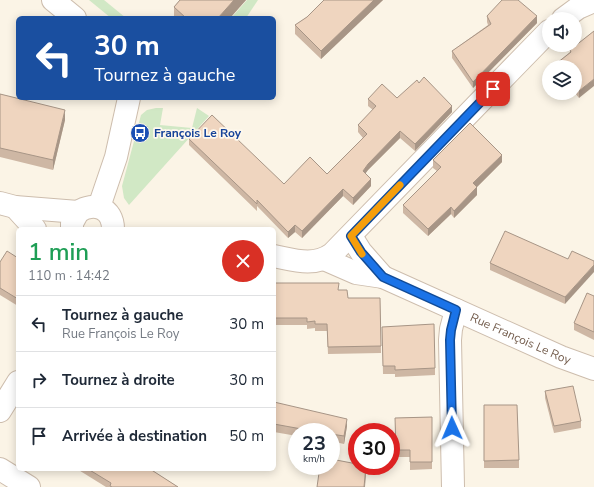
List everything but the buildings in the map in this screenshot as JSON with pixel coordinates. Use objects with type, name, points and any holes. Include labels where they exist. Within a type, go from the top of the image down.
[{"type":"street","points":[[53,0],[73,16]]},
{"type":"street","points":[[573,12],[594,1]]},
{"type":"street","points":[[324,259],[351,236],[542,38]]},
{"type":"street","points":[[99,207],[116,157],[129,100]]},
{"type":"street","points":[[8,205],[75,220],[88,206],[99,207],[108,213],[113,227]]},
{"type":"street","points":[[8,205],[33,227]]},
{"type":"street","name":"Rue François Le Roy","points":[[351,236],[361,252],[383,277]]},
{"type":"street","name":"Rue François Le Roy","points":[[276,256],[310,262],[324,259],[356,273],[383,277],[561,357],[594,369]]},
{"type":"street","points":[[453,487],[450,340],[456,310]]},
{"type":"street","points":[[0,411],[16,385]]},
{"type":"street","points":[[0,469],[29,487]]},
{"type":"green space","points":[[89,0],[104,0],[124,16],[109,16]]},
{"type":"green space","points":[[247,0],[258,0],[247,16],[233,16]]},
{"type":"green space","points":[[163,108],[160,125],[192,128],[197,108],[209,116],[129,205],[124,198],[122,186],[141,115],[147,110]]},
{"type":"slow traffic","points":[[362,254],[351,236],[400,185]]},
{"type":"place","name":"François Le Roy","points":[[140,133]]},
{"type":"route","points":[[452,428],[450,340],[456,310],[383,277],[367,260],[351,236],[493,89]]}]
